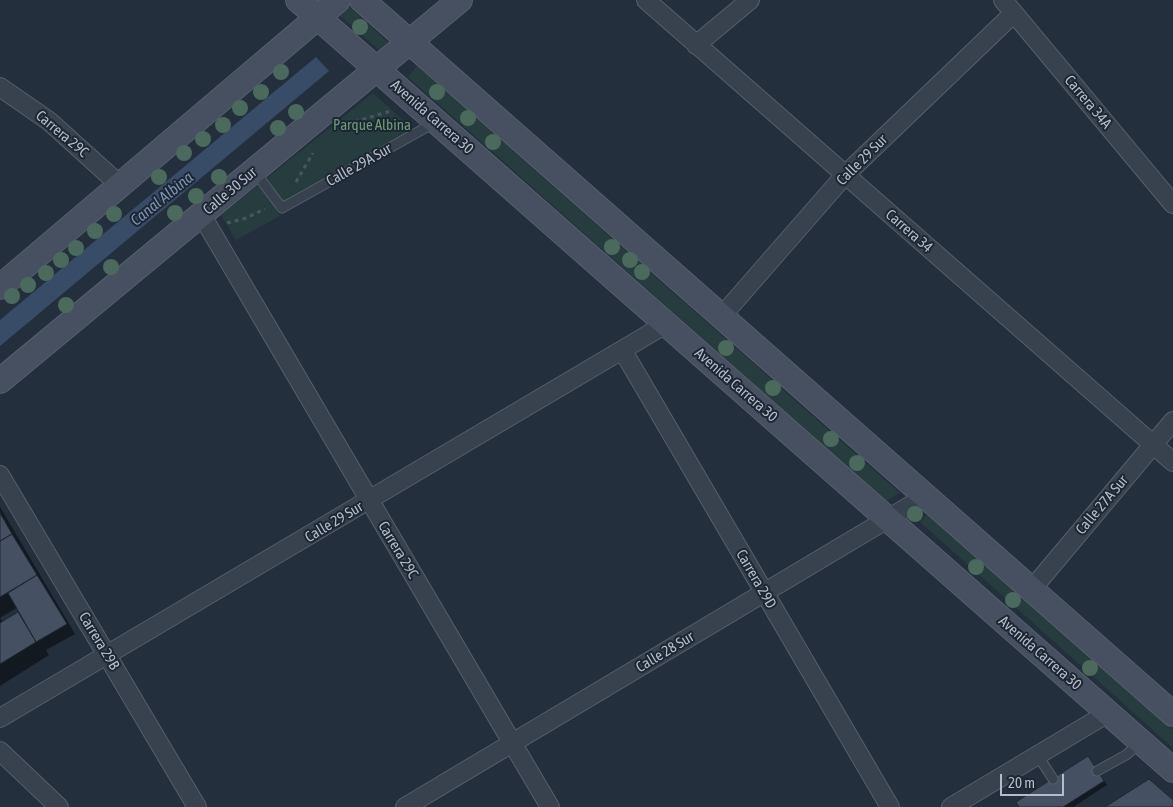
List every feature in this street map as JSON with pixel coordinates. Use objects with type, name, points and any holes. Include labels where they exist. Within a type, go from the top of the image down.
[{"type":"main road","name":"Avenida Carrera 30","points":[[298,0],[1173,770]]},
{"type":"main road","points":[[0,287],[338,0]]},
{"type":"main road","points":[[362,0],[1173,714]]},
{"type":"main road","name":"Calle 30 Sur","points":[[0,381],[206,222],[254,171],[460,0]]},
{"type":"street","name":"Carrera 34","points":[[646,0],[1173,462]]},
{"type":"street","points":[[696,44],[750,0]]},
{"type":"street","name":"Calle 29 Sur","points":[[721,317],[845,175],[1009,6]]},
{"type":"street","name":"Carrera 34A","points":[[1009,6],[1173,204]]},
{"type":"street","name":"Carrera 29C","points":[[0,87],[49,120],[121,186]]},
{"type":"street","name":"Carrera 29C","points":[[206,222],[550,807]]},
{"type":"street","name":"Calle 29 Sur","points":[[0,718],[666,324]]},
{"type":"street","name":"Carrera 29D","points":[[623,351],[890,807]]},
{"type":"street","name":"Calle 27A Sur","points":[[1032,589],[1173,421]]},
{"type":"street","name":"Carrera 29B","points":[[0,475],[197,807]]},
{"type":"street","name":"Calle 28 Sur","points":[[405,807],[926,496]]},
{"type":"street","points":[[951,807],[1108,713]]},
{"type":"street","points":[[0,751],[59,807]]},
{"type":"lane","name":"Calle 29A Sur","points":[[279,205],[436,121]]},
{"type":"lane","points":[[254,171],[279,205]]},
{"type":"lane","points":[[1098,771],[1126,755],[1141,742]]},
{"type":"lane","points":[[1038,756],[1053,778]]},
{"type":"path","points":[[338,127],[400,108]]},
{"type":"path","points":[[206,222],[220,224],[234,222],[279,205],[299,179],[314,150]]},
{"type":"green space","points":[[347,5],[388,42],[380,51],[337,13]]},
{"type":"green space","points":[[417,66],[900,493],[886,501],[408,77]]},
{"type":"green space","name":"Parque Albina","points":[[373,93],[414,130],[275,208],[280,216],[236,240],[221,215]]},
{"type":"green space","points":[[928,513],[1173,730],[1173,748],[920,522]]},
{"type":"water","name":"Canal Albina","points":[[316,57],[329,71],[0,346],[0,320]]},
{"type":"building","points":[[0,513],[12,534],[0,541]]},
{"type":"building","points":[[12,534],[37,575],[0,597],[0,541]]},
{"type":"building","points":[[37,575],[67,624],[36,642],[8,593]]},
{"type":"building","points":[[18,612],[36,642],[0,664],[0,623]]},
{"type":"building","points":[[1088,756],[1104,781],[1063,807],[1019,807],[1016,802]]},
{"type":"building","points":[[1149,779],[1173,800],[1173,807],[1105,807]]}]
